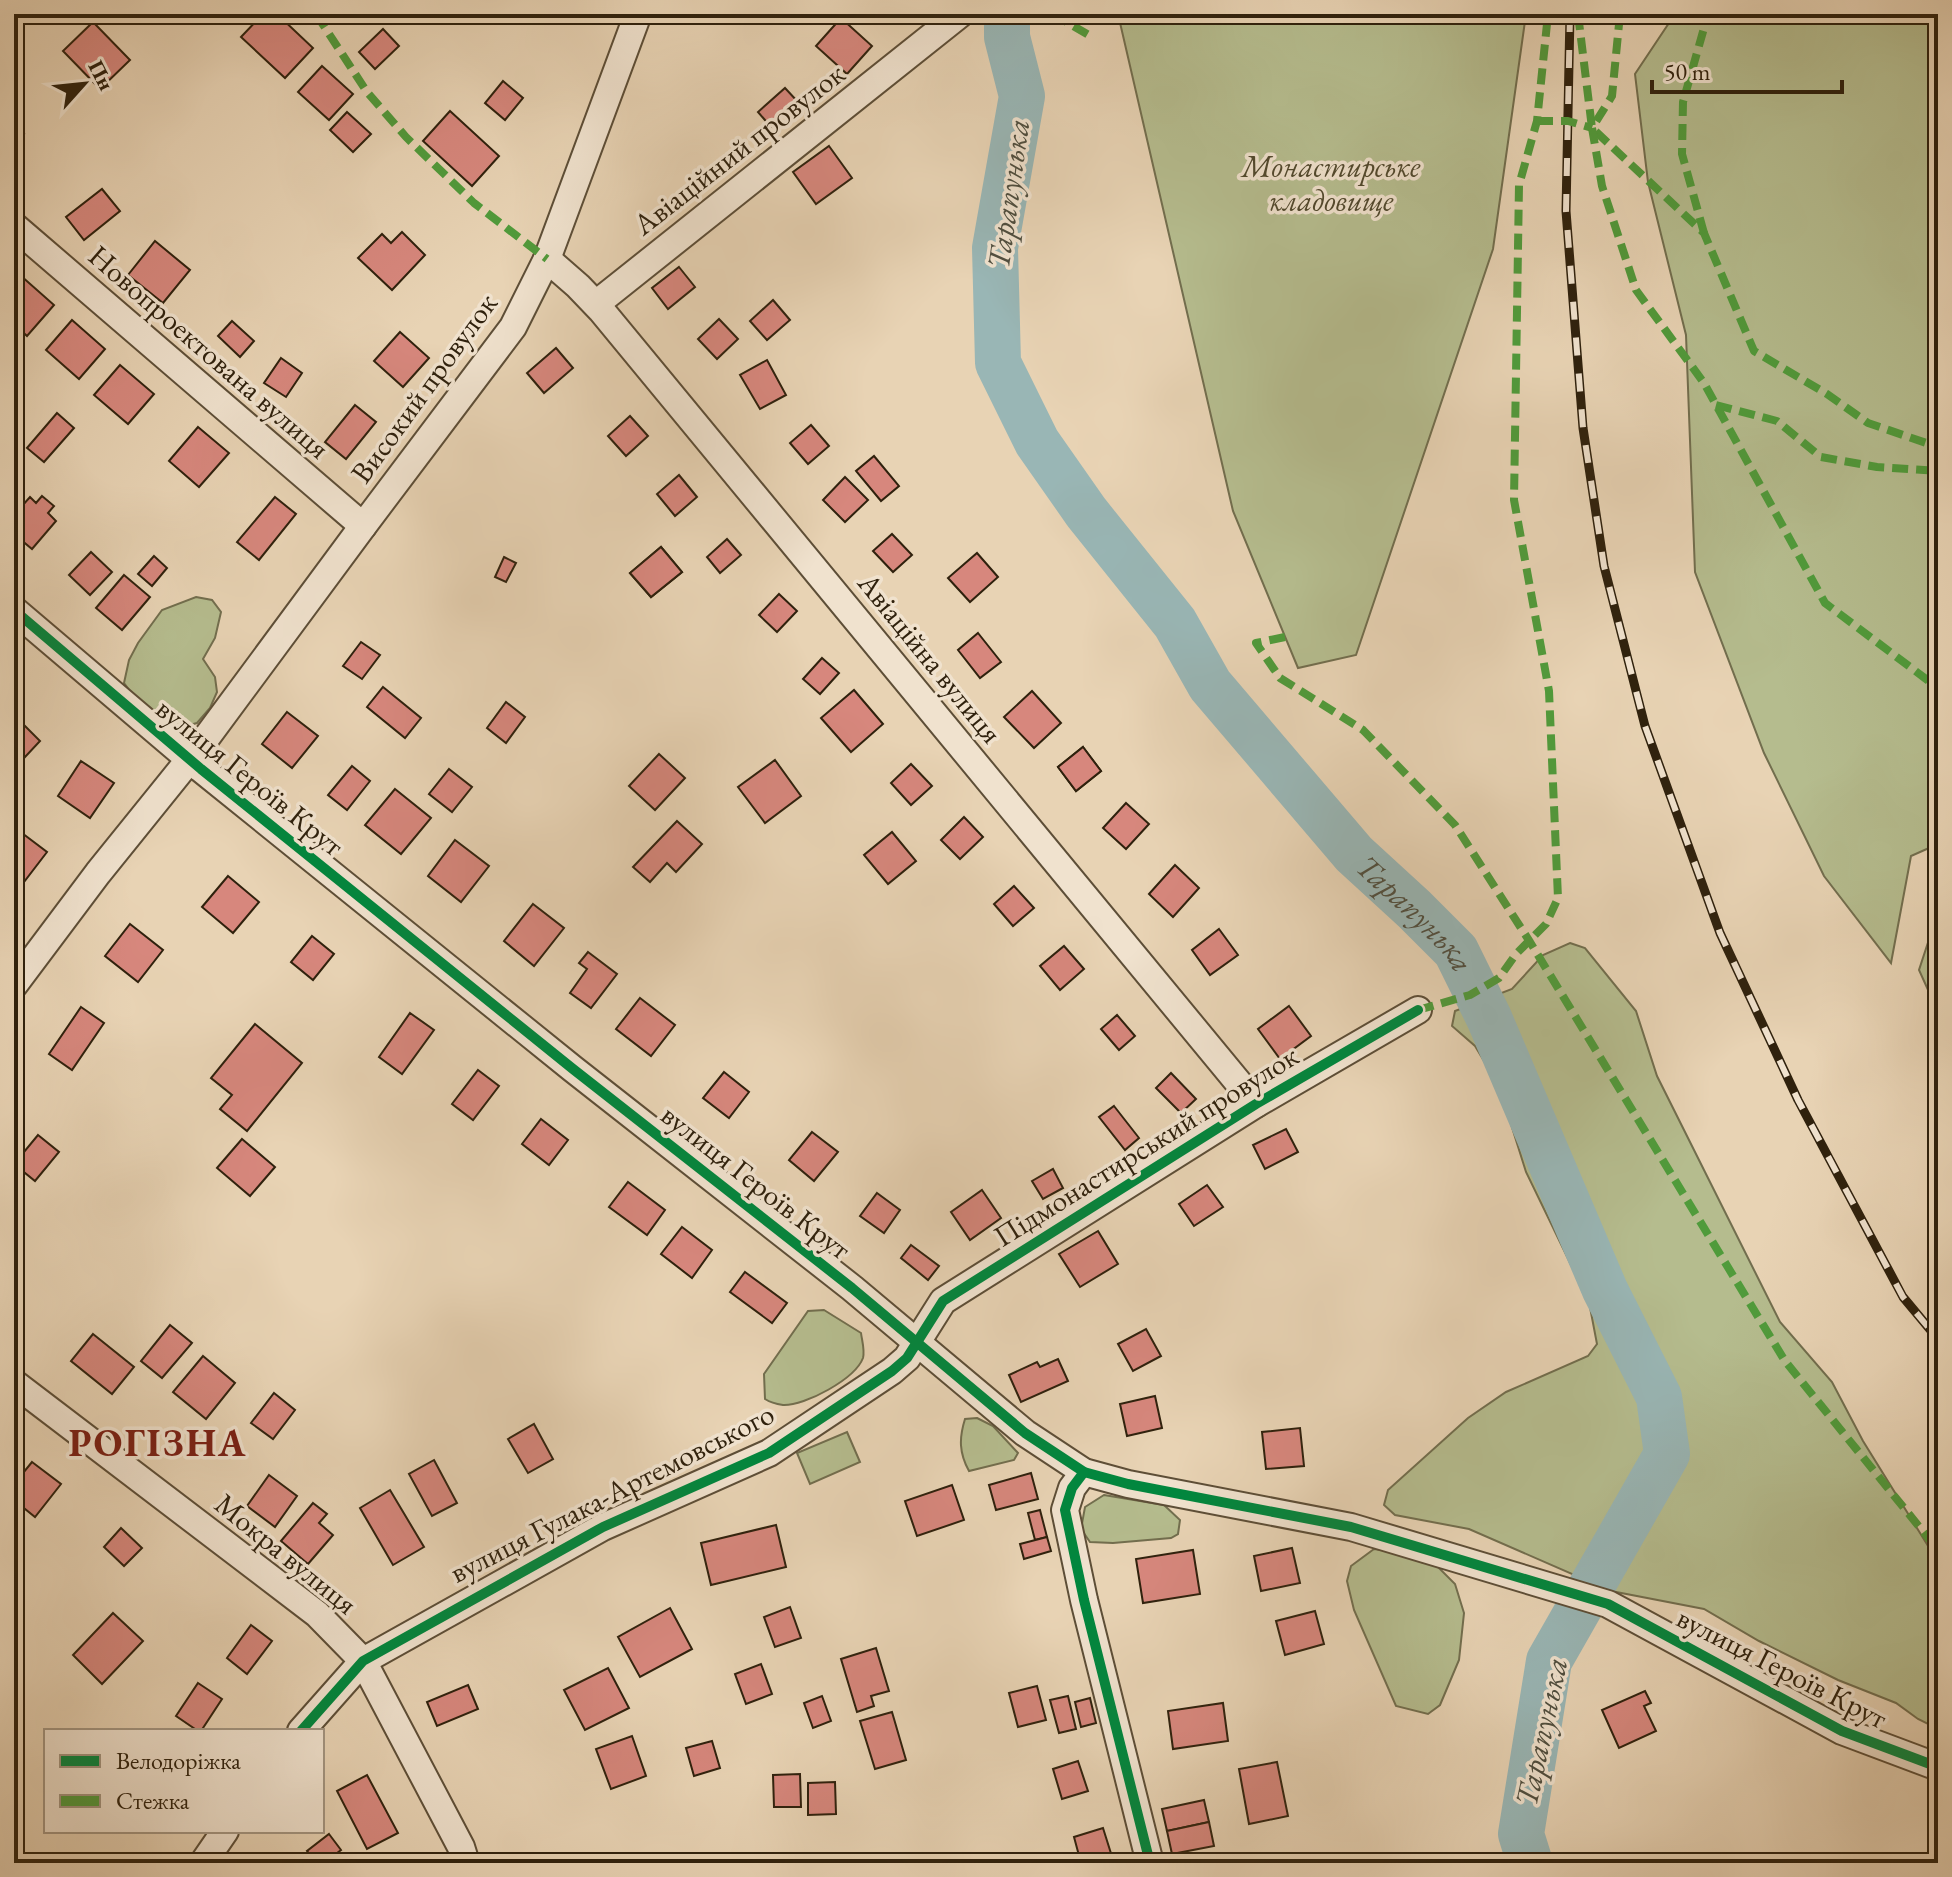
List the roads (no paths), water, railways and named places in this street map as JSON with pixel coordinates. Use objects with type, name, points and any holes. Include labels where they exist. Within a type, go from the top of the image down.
[{"type":"street","name":"Високий провулок","points":[[14,985],[189,759],[513,327],[547,259],[638,14]]},
{"type":"street","name":"Авіаційний провулок","points":[[596,304],[960,14]]},
{"type":"street","name":"Новопроектована вулиця","points":[[14,226],[363,526]]},
{"type":"street","name":"Авіаційна вулиця","points":[[547,259],[596,304],[1256,1104]]},
{"type":"street","name":"вулиця Героїв Крут","points":[[14,610],[189,759],[573,1069],[852,1288],[1025,1433],[1084,1472],[1128,1484],[1351,1527],[1568,1590],[1608,1604],[1842,1731],[1938,1767]]},
{"type":"street","name":"Підмонастирський провулок","points":[[916,1342],[943,1301],[1256,1104],[1418,1010]]},
{"type":"street","name":"вулиця Гулака-Артемовського","points":[[303,1729],[363,1661],[603,1527],[769,1453],[892,1371],[907,1358],[916,1342]]},
{"type":"street","name":"Мокра вулиця","points":[[14,1383],[317,1614],[363,1661],[461,1847],[466,1863]]},
{"type":"street","points":[[1084,1472],[1072,1488],[1065,1510],[1084,1600],[1150,1863]]},
{"type":"street","points":[[203,1863],[224,1833]]},
{"type":"waterway","name":"Тарапунька","points":[[1007,14],[1007,37],[1022,96],[995,248],[998,363],[1037,442],[1086,512],[1175,623],[1210,685],[1354,854],[1456,951],[1489,1018],[1605,1290],[1659,1397],[1667,1454],[1549,1661],[1521,1834],[1530,1863]]},
{"type":"railway","points":[[1570,14],[1566,211],[1583,428],[1604,566],[1645,726],[1720,933],[1798,1100],[1903,1297],[1938,1339]]},
{"type":"district","name":"РОГІЗНА","points":[[158,1443]]},
{"type":"park label","name":"Монастирське кладовище","points":[[1331,184]]}]
